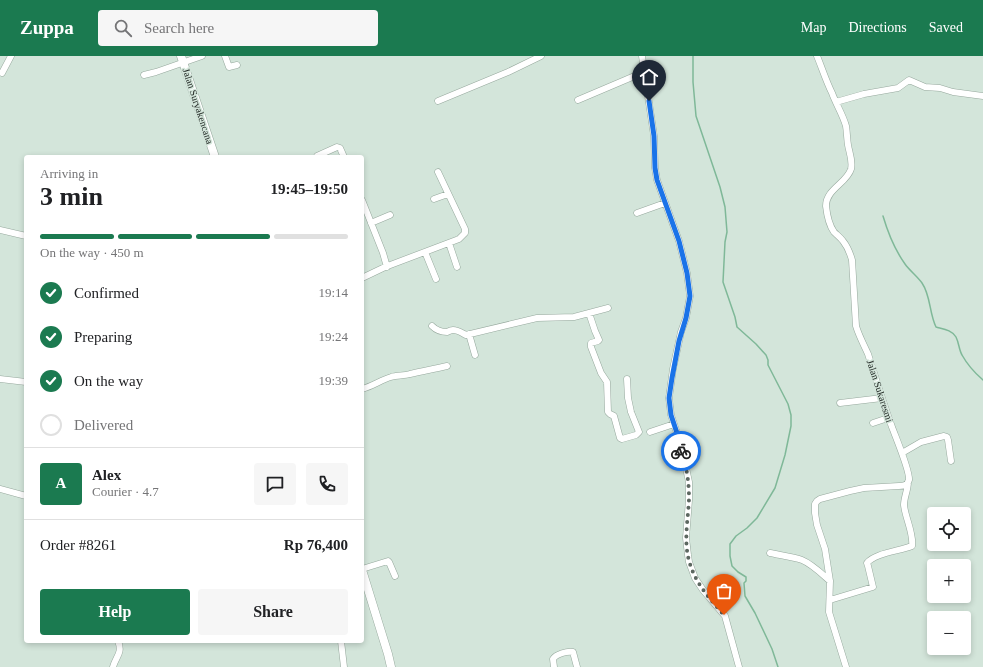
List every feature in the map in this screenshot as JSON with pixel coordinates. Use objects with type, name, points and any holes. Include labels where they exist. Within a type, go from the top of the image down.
[{"type":"street","points":[[2,73],[11,56]]},
{"type":"street","points":[[144,75],[156,72],[182,59],[202,56]]},
{"type":"street","points":[[225,56],[229,67],[237,65]]},
{"type":"street","points":[[438,101],[508,72],[541,56]]},
{"type":"street","points":[[642,56],[654,136],[657,180],[680,246],[687,273],[690,296],[686,318],[679,341],[670,391],[670,405],[689,482],[686,546],[689,562],[695,578],[725,616],[739,667]]},
{"type":"street","name":"Jalan Sukaresmi","points":[[817,56],[846,125],[848,144],[851,154],[851,169],[845,179],[830,194],[826,203],[826,208],[833,231],[843,241],[852,260],[856,326],[858,334],[866,350],[888,418],[907,469],[909,480],[904,504],[912,540],[912,546],[877,556],[867,563],[874,587],[830,600]]},
{"type":"street","name":"Jalan Suryakencana","points":[[182,59],[214,155]]},
{"type":"street","points":[[578,100],[644,72]]},
{"type":"street","points":[[836,102],[864,94],[898,88],[909,80],[925,87],[937,87],[959,93],[983,96]]},
{"type":"street","points":[[319,155],[337,147],[340,148],[343,155]]},
{"type":"street","points":[[364,277],[459,239],[465,233],[465,229],[438,172]]},
{"type":"street","points":[[434,199],[448,194]]},
{"type":"street","points":[[637,213],[665,203]]},
{"type":"street","points":[[364,205],[387,267]]},
{"type":"street","points":[[371,223],[390,215]]},
{"type":"street","points":[[0,230],[24,236]]},
{"type":"street","points":[[449,243],[457,267]]},
{"type":"street","points":[[425,252],[436,279]]},
{"type":"street","points":[[432,326],[439,331],[446,332],[454,330],[459,331],[464,335],[537,318],[574,317],[608,308]]},
{"type":"street","points":[[589,313],[599,340],[592,343],[592,346],[601,372],[607,382],[608,412],[614,416],[620,438],[622,440],[636,435],[639,432],[631,412],[628,398],[627,378]]},
{"type":"street","points":[[469,334],[475,355]]},
{"type":"street","points":[[364,388],[398,375],[409,375],[447,366]]},
{"type":"street","points":[[0,379],[24,382]]},
{"type":"street","points":[[840,403],[882,398]]},
{"type":"street","points":[[873,423],[888,418]]},
{"type":"street","points":[[650,432],[674,424]]},
{"type":"street","points":[[902,453],[921,442],[944,436],[947,437],[948,440],[951,461]]},
{"type":"street","points":[[846,667],[829,612],[830,581],[825,549],[817,525],[815,504],[817,501],[826,497],[850,490],[899,486],[908,482]]},
{"type":"street","points":[[0,489],[24,495]]},
{"type":"street","points":[[770,553],[802,560],[830,581]]},
{"type":"street","points":[[364,569],[388,561],[395,576]]},
{"type":"street","points":[[364,576],[391,667]]},
{"type":"street","points":[[113,667],[120,652],[119,643]]},
{"type":"street","points":[[341,643],[344,667]]},
{"type":"street","points":[[554,667],[553,659],[555,656],[573,652],[577,667]]},
{"type":"waterway","points":[[693,56],[693,82],[696,116],[720,187],[725,207],[727,232],[723,282],[737,327],[766,355],[768,365],[788,404],[791,415],[791,426],[785,455],[775,488],[757,518],[736,536],[730,544],[732,566],[746,577],[746,581],[744,583],[745,596],[772,649],[778,667]]},
{"type":"waterway","points":[[883,216],[898,253],[925,288],[936,327],[947,330],[954,335],[964,358],[983,380]]},
{"type":"way so far","points":[[681,451],[689,482],[686,546],[689,562],[695,578],[724,615]]},
{"type":"route","points":[[649,101],[654,136],[657,180],[679,241],[687,273],[690,296],[690,303],[679,341],[669,398],[671,415],[681,451]]}]
